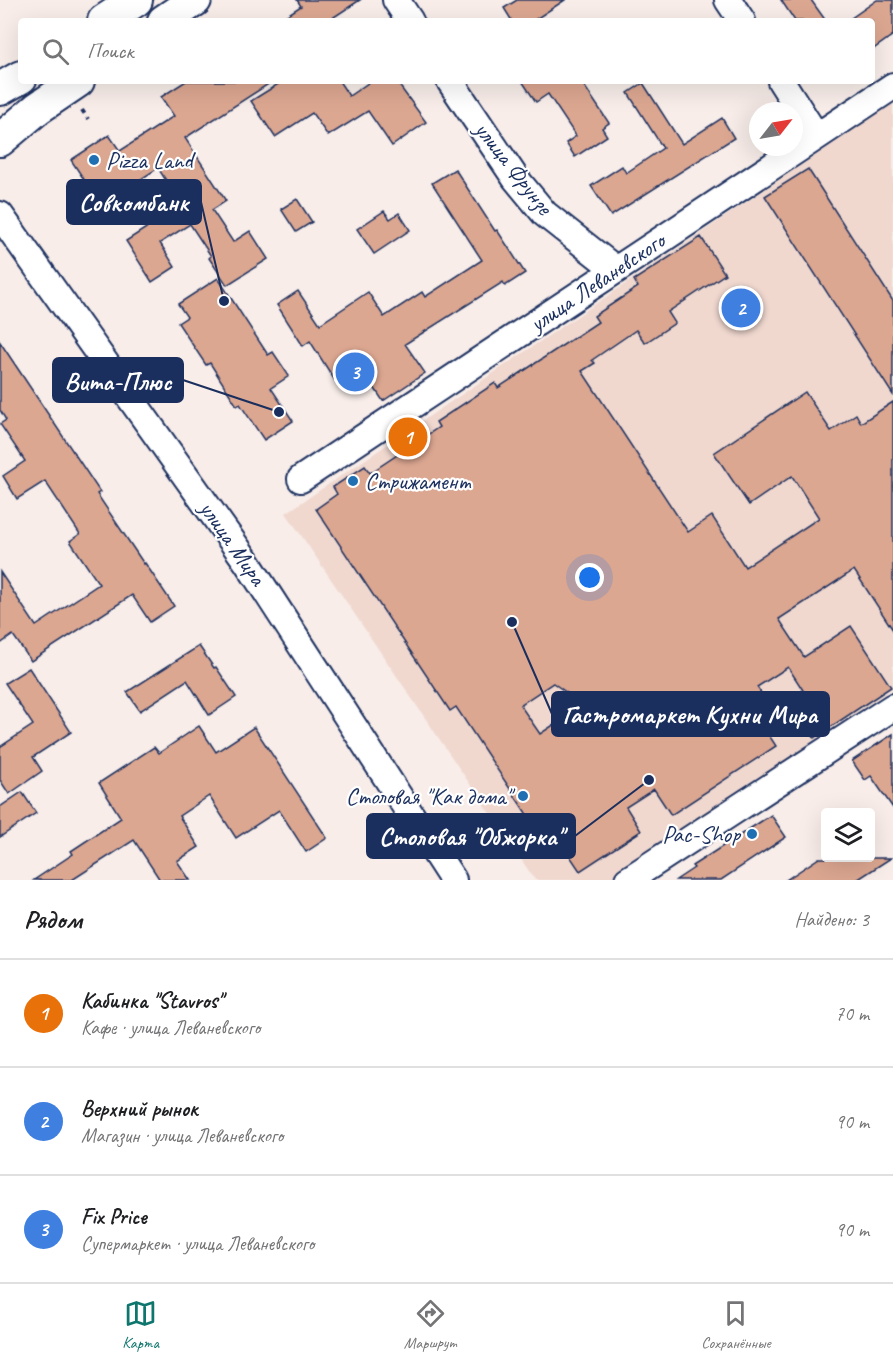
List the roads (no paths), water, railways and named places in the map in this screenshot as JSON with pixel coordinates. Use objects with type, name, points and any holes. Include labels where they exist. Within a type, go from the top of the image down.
[{"type":"main road","points":[[109,18],[136,0]]},
{"type":"main road","points":[[168,18],[195,0]]},
{"type":"main road","points":[[0,88],[18,79]]},
{"type":"main road","points":[[0,140],[38,108],[74,84]]},
{"type":"street","points":[[396,0],[408,18]]},
{"type":"street","points":[[728,0],[740,18]]},
{"type":"street","name":"улица Фрунзе","points":[[452,84],[516,179],[545,214],[615,270]]},
{"type":"street","points":[[783,84],[816,136]]},
{"type":"street","name":"улица Леваневского","points":[[301,479],[893,86]]},
{"type":"street","name":"улица Мира","points":[[0,215],[247,562],[453,880]]},
{"type":"street","points":[[628,880],[893,707]]},
{"type":"place","name":"Pizza Land","points":[[94,160]]},
{"type":"place","name":"Совкомбанк","points":[[224,301]]},
{"type":"place","name":"Верхний рынок","points":[[741,308]]},
{"type":"place","name":"Fix Price","points":[[355,372]]},
{"type":"place","name":"Вита-Плюс","points":[[279,412]]},
{"type":"place","name":"Кабинка \"Stavros\"","points":[[408,437]]},
{"type":"place","name":"Стрижамент","points":[[353,481]]},
{"type":"place","name":"Гастромаркет Кухни Мира","points":[[512,622]]},
{"type":"place","name":"Столовая \"Обжорка\"","points":[[649,780]]},
{"type":"place","name":"Столовая \"Как дома\"","points":[[523,796]]},
{"type":"place","name":"Pac-Shop","points":[[752,834]]}]
